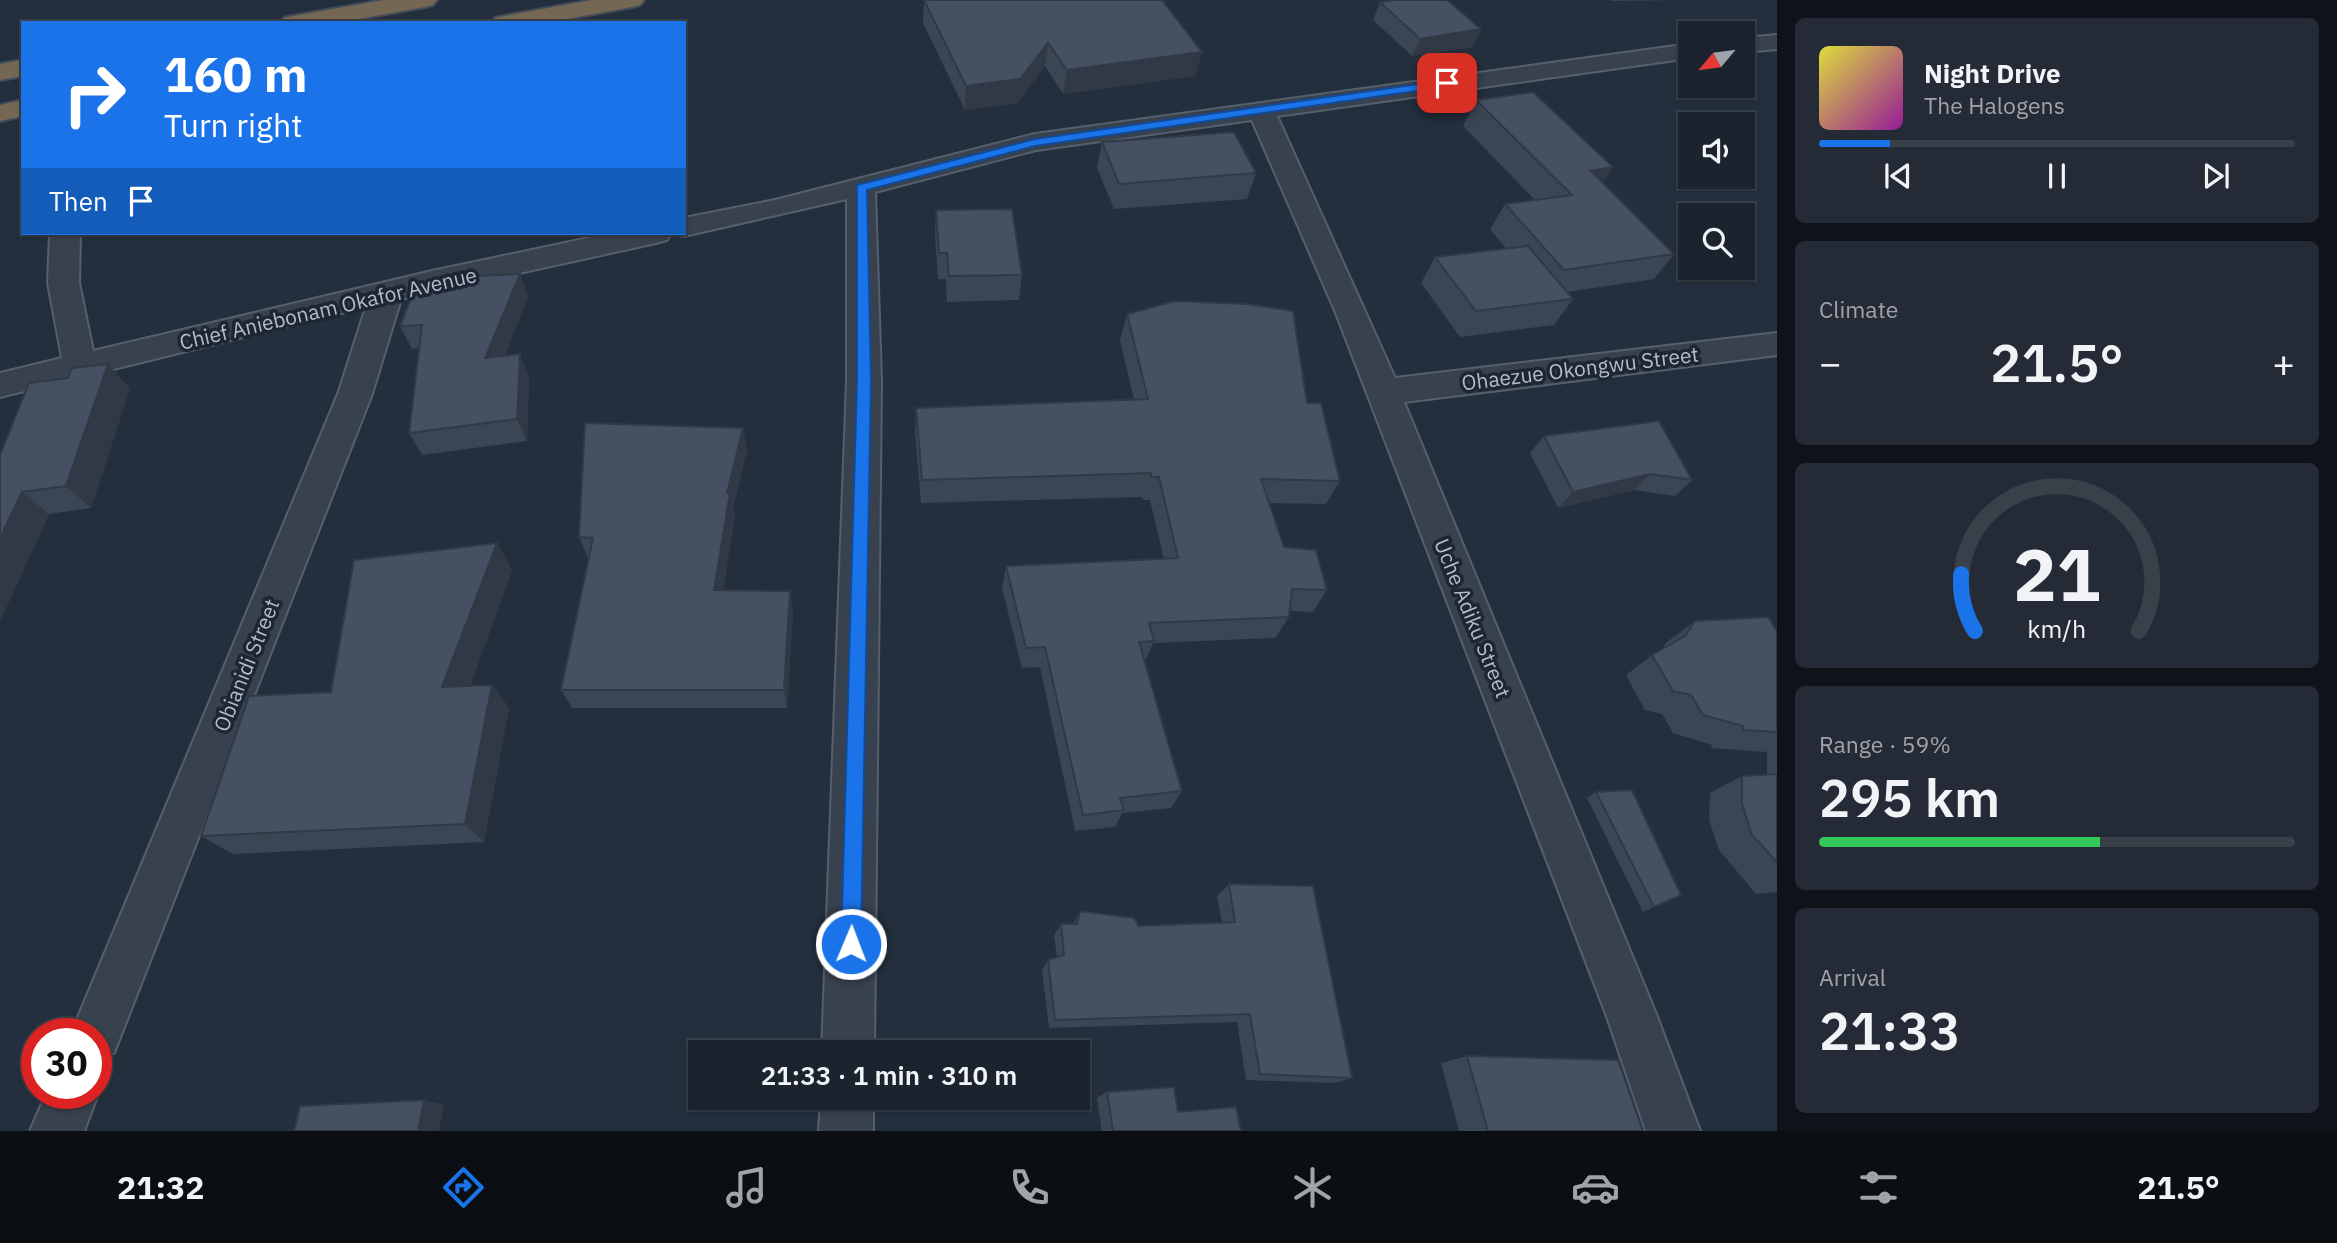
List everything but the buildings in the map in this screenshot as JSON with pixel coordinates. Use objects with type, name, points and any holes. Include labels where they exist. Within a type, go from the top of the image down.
[{"type":"highway","points":[[304,21],[425,0]]},
{"type":"highway","points":[[515,21],[632,0]]},
{"type":"highway","points":[[0,72],[21,68]]},
{"type":"highway","points":[[0,113],[21,108]]},
{"type":"street","points":[[1755,44],[1777,42]]},
{"type":"street","points":[[686,227],[861,188],[1035,142],[1678,53]]},
{"type":"street","name":"Uche Adiku Street","points":[[1261,110],[1319,236],[1384,392],[1631,1014],[1673,1131]]},
{"type":"street","points":[[848,1040],[864,380],[861,188]]},
{"type":"street","points":[[65,235],[60,256],[63,285],[80,367]]},
{"type":"street","name":"Chief Aniebonam Okafor Avenue","points":[[0,385],[387,292],[647,235]]},
{"type":"street","name":"Obianidi Street","points":[[103,1018],[355,394],[387,292]]},
{"type":"street","name":"Ohaezue Okongwu Street","points":[[1384,392],[1777,344]]},
{"type":"street","points":[[57,1131],[66,1109]]},
{"type":"street","points":[[846,1131],[847,1110]]},
{"type":"route","points":[[851,944],[864,380],[861,188],[1035,142],[1447,83]]}]
